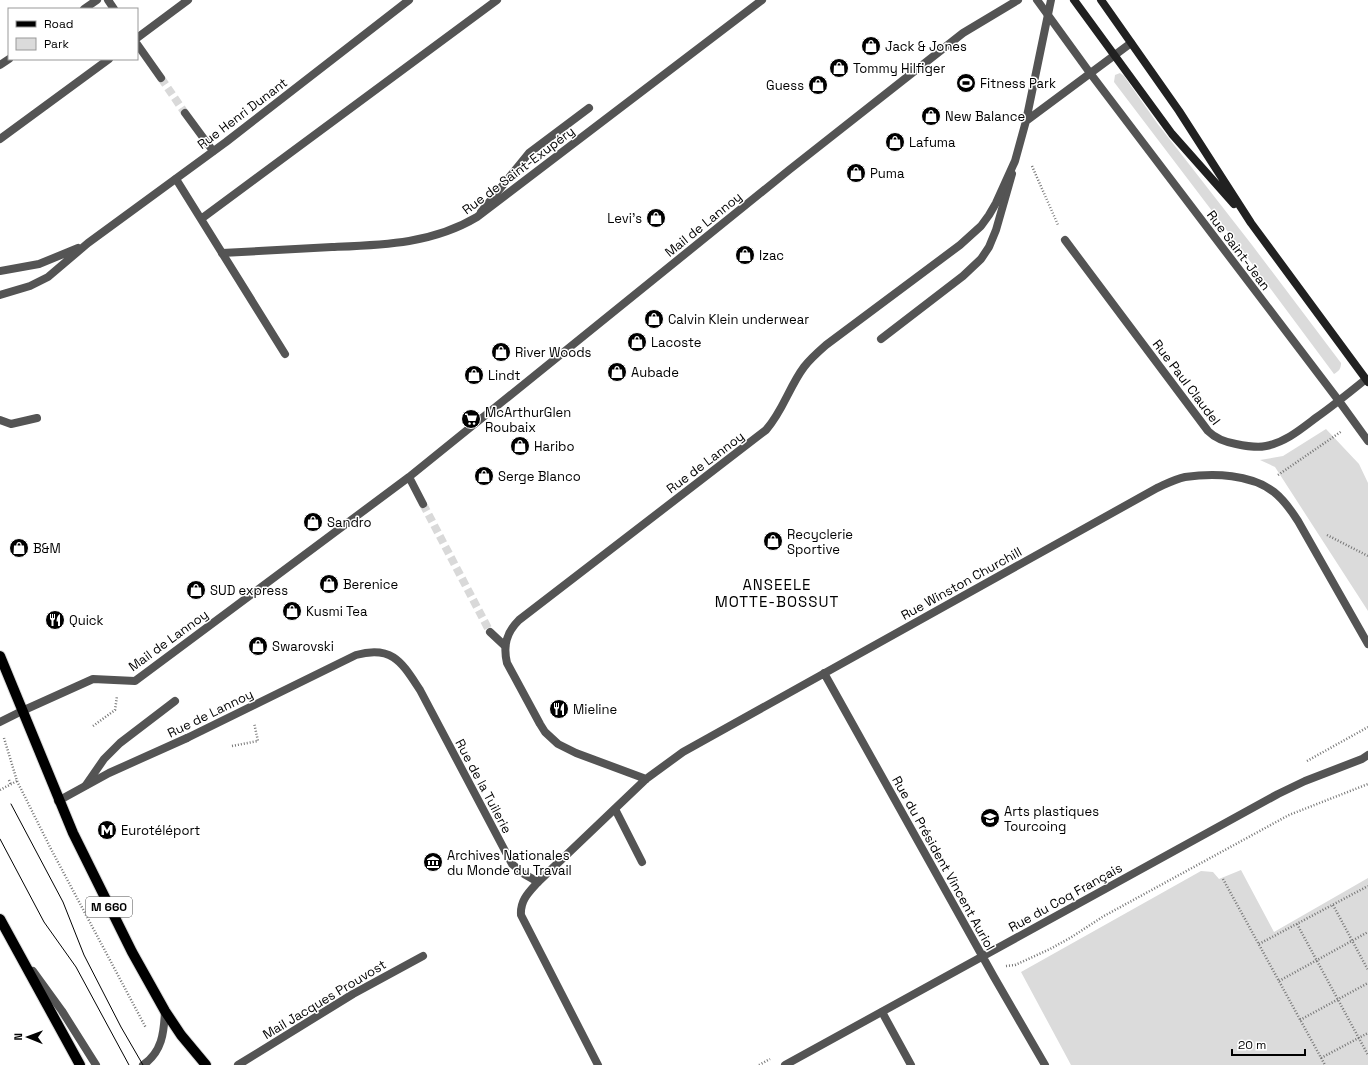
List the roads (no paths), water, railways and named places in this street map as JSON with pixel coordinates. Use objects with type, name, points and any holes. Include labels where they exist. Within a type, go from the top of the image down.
[{"type":"main road","name":"Rue Saint-Jean","points":[[1074,0],[1182,147],[1251,223]]},
{"type":"main road","name":"Rue Saint-Jean","points":[[1101,0],[1184,118],[1251,223],[1367,381]]},
{"type":"main road","name":"M 660","points":[[0,656],[58,801],[132,952],[165,1011],[206,1065]]},
{"type":"main road","points":[[0,919],[80,1065]]},
{"type":"street","points":[[85,8],[97,0]]},
{"type":"street","points":[[138,37],[188,0]]},
{"type":"street","name":"Rue Henri Dunant","points":[[0,295],[30,286],[48,277],[88,243],[213,151],[409,0]]},
{"type":"street","points":[[201,219],[497,0]]},
{"type":"street","name":"Rue de Saint-Exupéry","points":[[222,253],[406,242],[436,236],[452,230],[477,217],[762,0]]},
{"type":"street","name":"Mail de Lannoy","points":[[0,722],[93,679],[135,681],[409,477],[789,170],[963,33],[1018,0]]},
{"type":"street","name":"Rue Saint-Jean","points":[[1037,0],[1090,73],[1368,441]]},
{"type":"street","name":"Rue de Lannoy","points":[[505,646],[509,632],[519,620],[766,430],[778,415],[800,373],[812,357],[960,245],[981,226],[996,203],[1016,162],[1051,0]]},
{"type":"street","points":[[1026,121],[1131,43]]},
{"type":"street","points":[[138,45],[161,78]]},
{"type":"street","points":[[0,139],[108,60]]},
{"type":"street","points":[[477,217],[529,153],[589,108]]},
{"type":"street","points":[[185,113],[213,151]]},
{"type":"street","points":[[881,339],[973,268],[981,259],[989,247],[996,230],[1016,162]]},
{"type":"street","points":[[176,179],[285,354]]},
{"type":"street","name":"Rue Paul Claudel","points":[[1065,240],[1214,437],[1230,443],[1257,447],[1274,444],[1297,432],[1367,381]]},
{"type":"street","name":"Rue Henri Dunant","points":[[0,269],[26,267],[46,262],[88,243]]},
{"type":"street","points":[[0,420],[11,424],[37,418]]},
{"type":"street","name":"Rue Winston Churchill","points":[[538,882],[646,779],[683,752],[1169,482],[1198,476],[1228,476],[1247,480],[1267,487],[1281,498],[1292,511],[1368,644]]},
{"type":"street","points":[[409,477],[423,504]]},
{"type":"street","points":[[490,632],[505,646],[507,663],[512,674],[540,724],[552,739],[567,750],[646,779]]},
{"type":"street","name":"Rue de Lannoy","points":[[58,801],[109,773],[187,738],[346,659],[366,652],[375,652]]},
{"type":"street","name":"Rue de la Tuilerie","points":[[375,652],[384,652],[392,656],[406,668],[420,690],[512,864],[524,874],[538,882]]},
{"type":"street","name":"Rue du Président Vincent Auriol","points":[[824,673],[982,956],[1045,1065]]},
{"type":"street","points":[[86,785],[104,759],[120,743],[175,701]]},
{"type":"street","name":"Rue du Coq Français","points":[[785,1065],[1287,789],[1366,757]]},
{"type":"street","points":[[615,809],[642,862]]},
{"type":"street","points":[[538,882],[525,898],[522,904],[521,915],[598,1065]]},
{"type":"street","points":[[19,953],[62,1011],[96,1065]]},
{"type":"street","name":"Mail Jacques Prouvost","points":[[238,1065],[353,994],[423,956]]},
{"type":"street","points":[[143,1065],[158,1048],[163,1033],[165,1011]]},
{"type":"street","points":[[882,1012],[911,1065]]},
{"type":"tunnel","points":[[161,78],[185,113]]},
{"type":"tunnel","points":[[423,504],[490,632]]},
{"type":"tram line","points":[[11,804],[63,902],[84,955],[121,1027],[143,1065]]},
{"type":"tram line","points":[[0,839],[44,922],[76,967],[129,1065]]},
{"type":"place","name":"Jack & Jones","points":[[871,46]]},
{"type":"place","name":"Tommy Hilfiger","points":[[839,68]]},
{"type":"place","name":"Fitness Park","points":[[966,83]]},
{"type":"place","name":"Guess","points":[[818,85]]},
{"type":"place","name":"New Balance","points":[[931,116]]},
{"type":"place","name":"Lafuma","points":[[895,142]]},
{"type":"place","name":"Puma","points":[[856,173]]},
{"type":"place","name":"Levi's","points":[[656,218]]},
{"type":"place","name":"Izac","points":[[745,255]]},
{"type":"place","name":"Calvin Klein underwear","points":[[654,319]]},
{"type":"place","name":"Lacoste","points":[[637,342]]},
{"type":"place","name":"River Woods","points":[[501,352]]},
{"type":"place","name":"Aubade","points":[[617,372]]},
{"type":"place","name":"Lindt","points":[[474,375]]},
{"type":"place","name":"McArthurGlen Roubaix","points":[[471,419]]},
{"type":"place","name":"Haribo","points":[[520,446]]},
{"type":"place","name":"Serge Blanco","points":[[484,476]]},
{"type":"place","name":"Sandro","points":[[313,522]]},
{"type":"place","name":"Recyclerie Sportive","points":[[773,541]]},
{"type":"place","name":"B&M","points":[[19,548]]},
{"type":"place","name":"Berenice","points":[[329,584]]},
{"type":"place","name":"SUD express","points":[[196,590]]},
{"type":"place","name":"Kusmi Tea","points":[[292,611]]},
{"type":"place","name":"Quick","points":[[55,620]]},
{"type":"place","name":"Swarovski","points":[[258,646]]},
{"type":"place","name":"Mieline","points":[[559,709]]},
{"type":"place","name":"Arts plastiques Tourcoing","points":[[990,818]]},
{"type":"place","name":"Eurotéléport","points":[[107,830]]},
{"type":"place","name":"Archives Nationales du Monde du Travail","points":[[433,862]]},
{"type":"district","name":"ANSEELE MOTTE-BOSSUT","points":[[777,594]]}]
